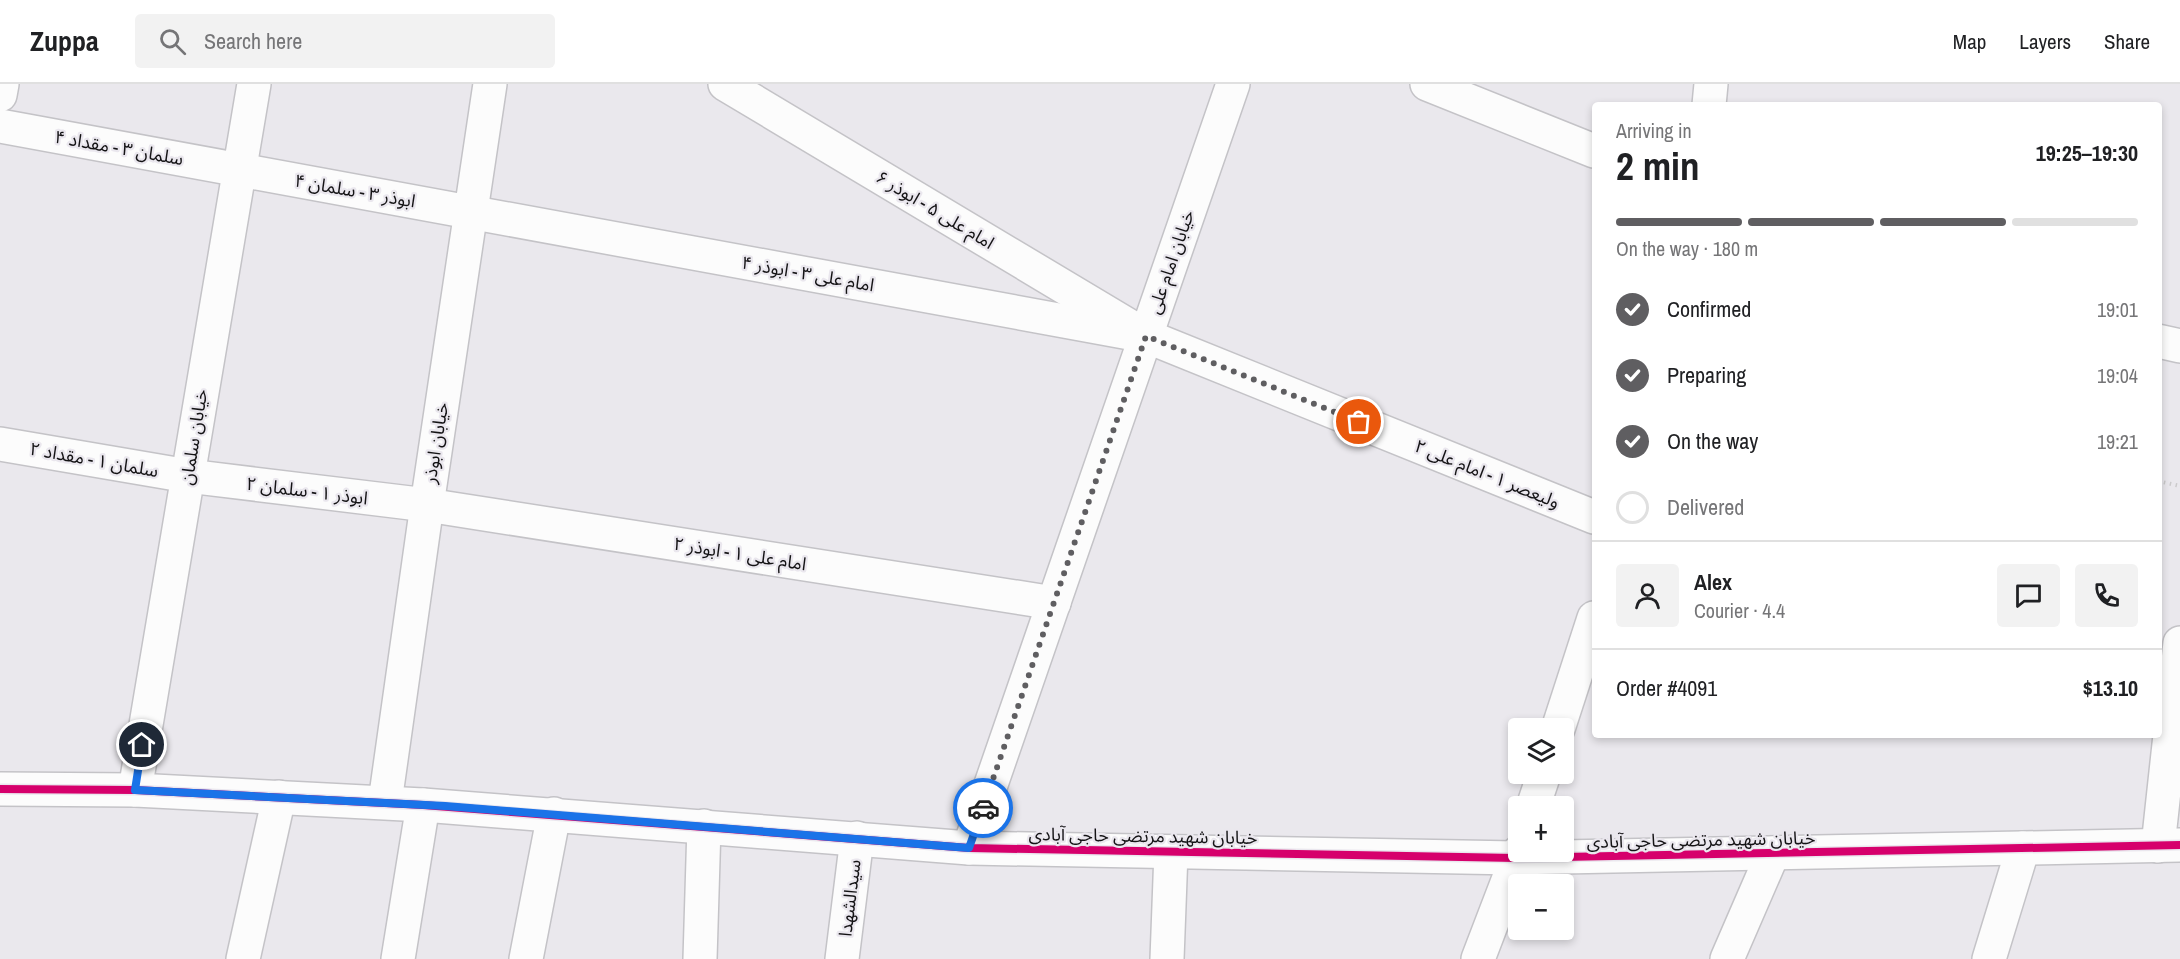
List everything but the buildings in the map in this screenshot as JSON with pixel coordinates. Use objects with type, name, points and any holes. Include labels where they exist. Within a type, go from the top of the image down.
[{"type":"street","points":[[0,95],[2,84]]},
{"type":"street","name":"خیابان سلمان","points":[[135,790],[254,84]]},
{"type":"street","name":"خیابان ابوذر","points":[[385,802],[490,84]]},
{"type":"street","name":"امام علی ۵ - ابوذر ۶","points":[[725,84],[1146,336]]},
{"type":"street","name":"خیابان امام علی","points":[[969,848],[1233,84]]},
{"type":"street","points":[[1427,84],[1592,150]]},
{"type":"street","points":[[1709,102],[1712,84]]},
{"type":"street","name":"سلمان ۳ - مقداد ۴","points":[[0,126],[239,170]]},
{"type":"street","name":"ابوذر ۳ - سلمان ۴","points":[[239,170],[471,212]]},
{"type":"street","name":"امام علی ۳ - ابوذر ۴","points":[[471,212],[1146,336]]},
{"type":"street","name":"ولیعصر ۱ - امام علی ۲","points":[[1146,336],[1592,516]]},
{"type":"street","points":[[2162,342],[2180,346]]},
{"type":"street","name":"سلمان ۱ - مقداد ۲","points":[[0,444],[188,476]]},
{"type":"street","name":"ابوذر ۱ - سلمان ۲","points":[[188,476],[427,505]]},
{"type":"street","name":"امام علی ۱ - ابوذر ۲","points":[[427,505],[1054,603]]},
{"type":"street","points":[[1562,718],[1592,624]]},
{"type":"street","points":[[2169,845],[2180,643]]},
{"type":"street","name":"خیابان شهید مرتضی حاجی آبادی","points":[[0,789],[135,790],[385,802],[969,848],[1508,855]]},
{"type":"street","points":[[243,959],[279,797]]},
{"type":"street","points":[[398,959],[423,805]]},
{"type":"street","points":[[526,959],[554,814]]},
{"type":"street","points":[[700,959],[704,826]]},
{"type":"street","name":"سیدالشهدا","points":[[842,959],[857,838]]},
{"type":"street","name":"خیابان شهید مرتضی حاجی آبادی","points":[[1574,855],[1773,854],[2169,845]]},
{"type":"street","points":[[1989,959],[2023,848]]},
{"type":"street","points":[[1167,959],[1171,852]]},
{"type":"street","points":[[1727,959],[1773,854]]},
{"type":"street","points":[[1478,959],[1515,862]]},
{"type":"path","points":[[2162,483],[2180,486]]},
{"type":"cycle path","points":[[0,789],[135,790],[423,805],[969,848],[1516,858],[2180,845]]},
{"type":"way so far","points":[[983,808],[1146,336],[1359,422]]},
{"type":"route","points":[[142,745],[135,790],[445,806],[969,848],[983,808]]}]
